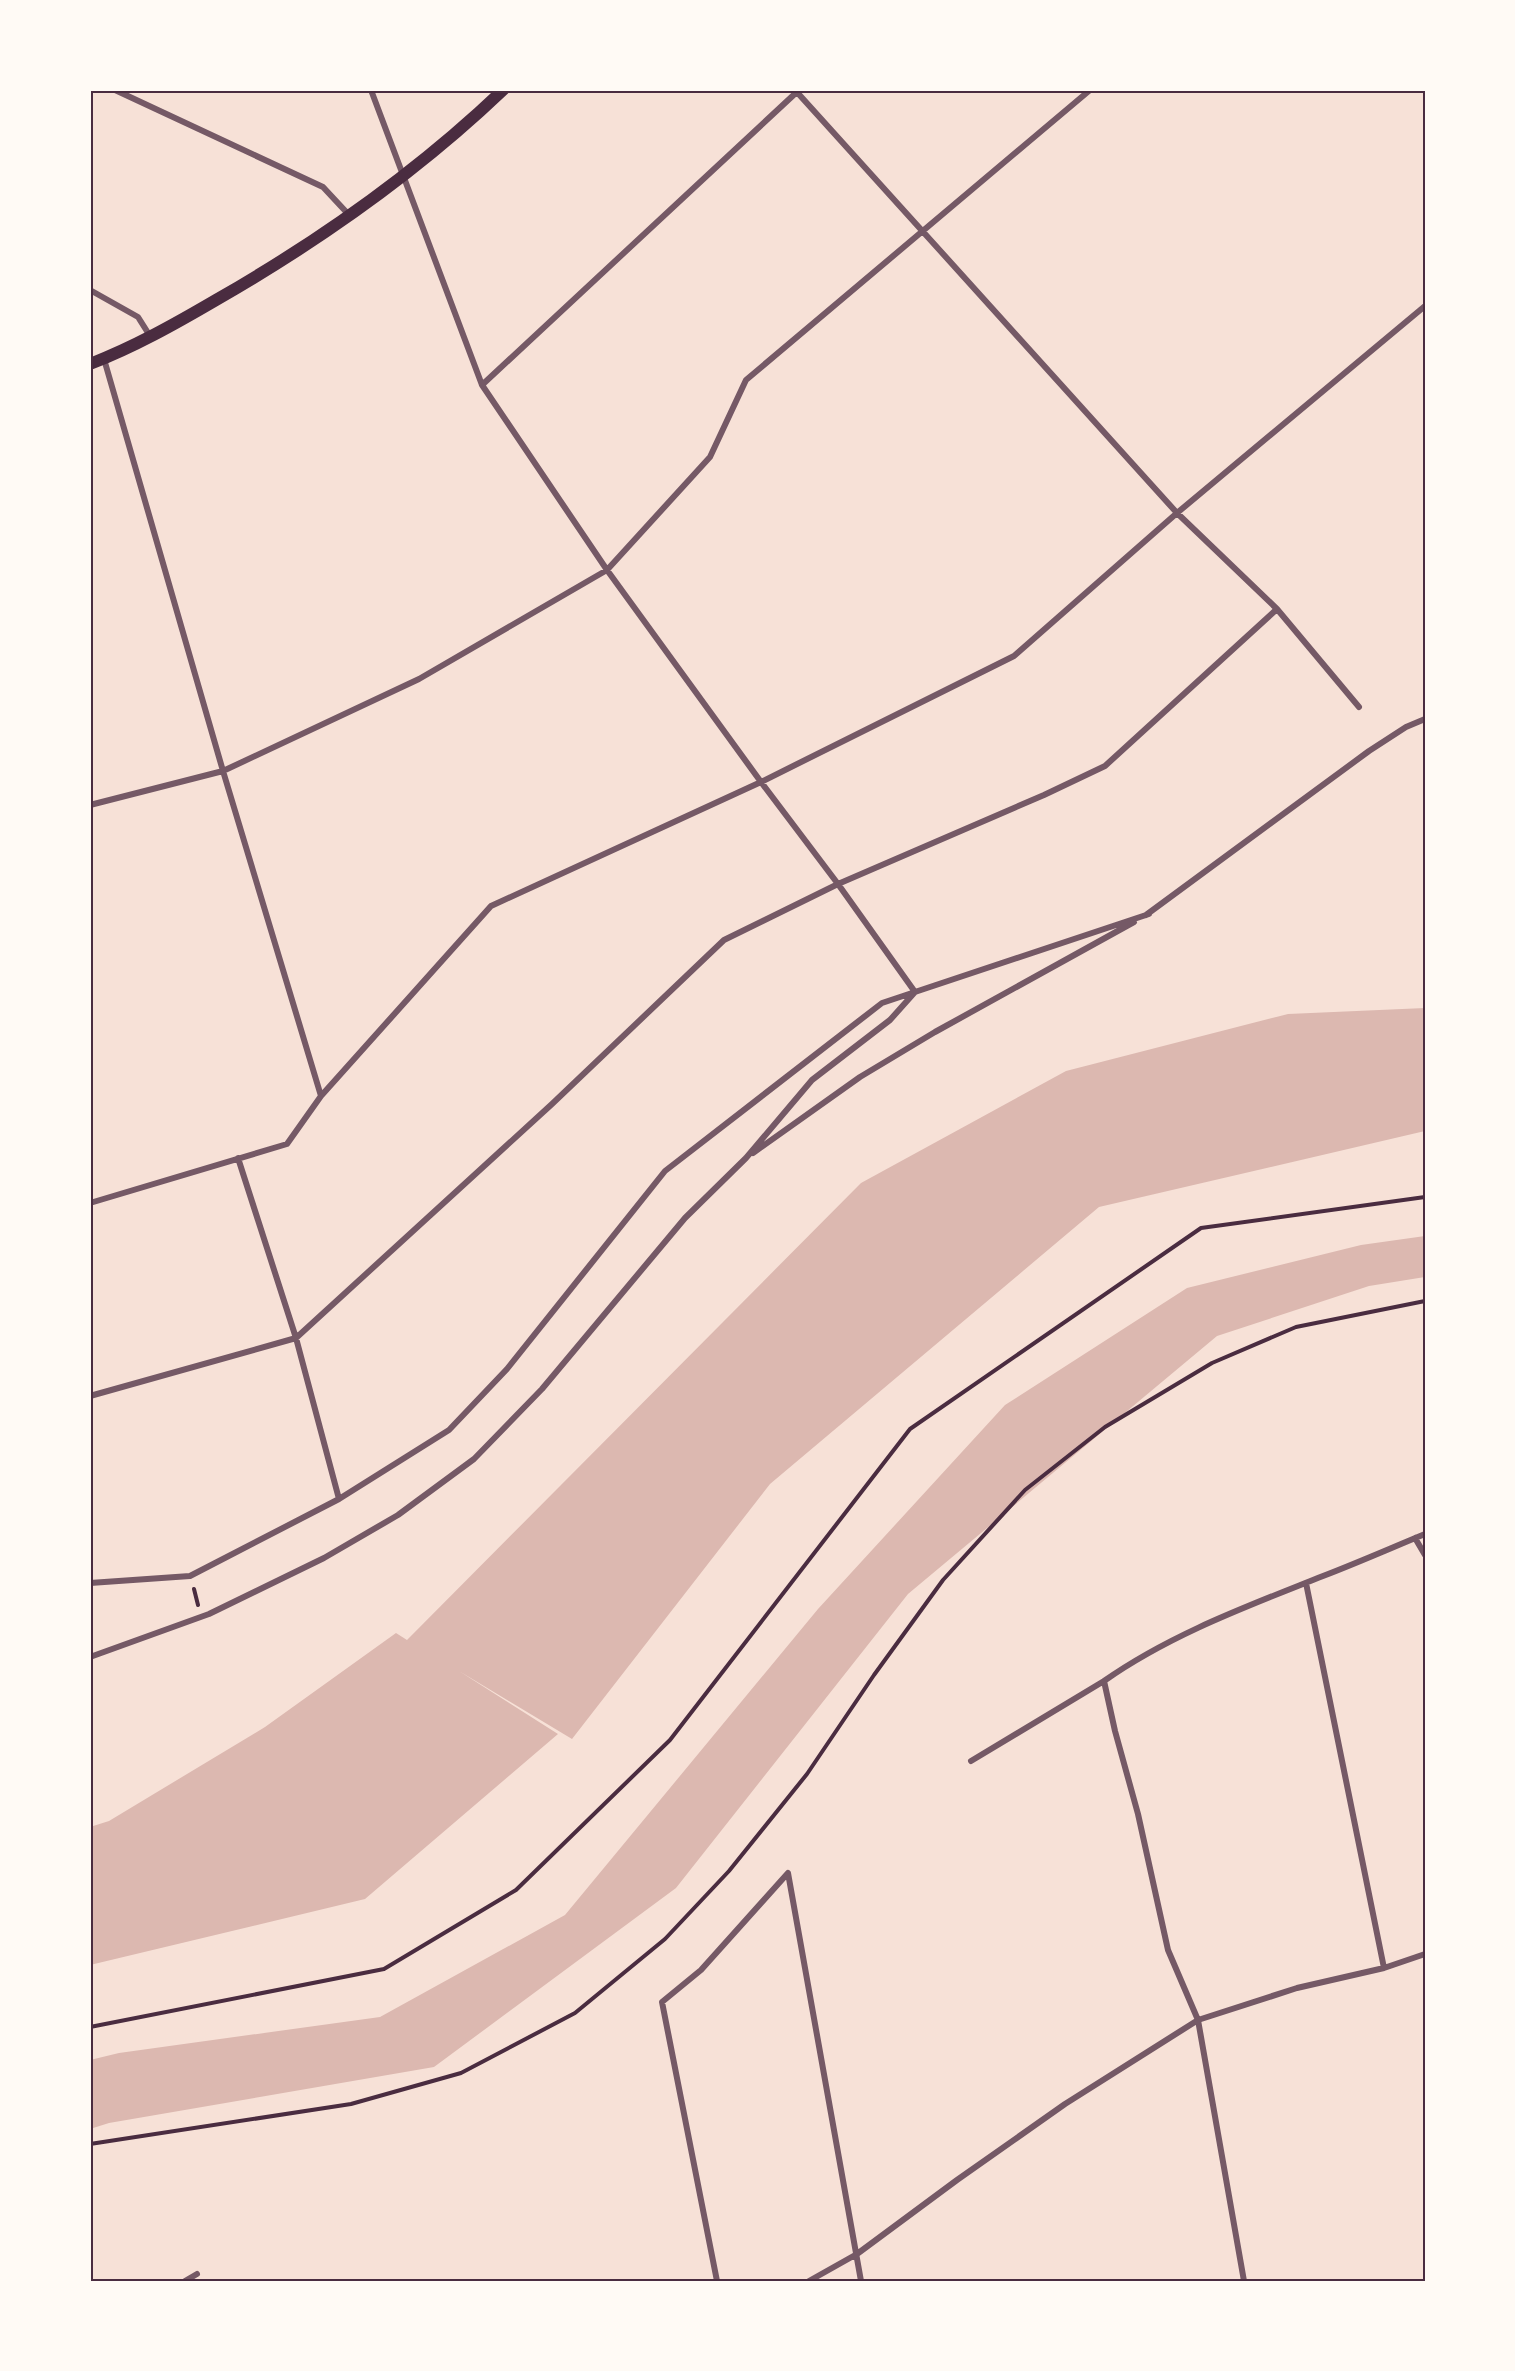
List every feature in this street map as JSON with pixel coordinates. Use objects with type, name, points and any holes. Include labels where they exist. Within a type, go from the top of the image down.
[{"type":"main road","points":[[90,364],[151,338],[266,272],[350,217],[474,118],[503,90]]},
{"type":"street","points":[[115,90],[323,187],[350,217]]},
{"type":"street","points":[[371,90],[482,385],[607,570],[915,992]]},
{"type":"street","points":[[90,805],[223,771],[419,679],[607,570],[710,457],[746,380],[1090,90]]},
{"type":"street","points":[[482,385],[798,91],[922,233],[1177,513],[1277,609],[1359,707]]},
{"type":"street","points":[[90,290],[138,317],[151,338]]},
{"type":"street","points":[[90,1203],[287,1144],[321,1096],[491,906],[761,782],[1014,656],[1177,513],[1425,306]]},
{"type":"street","points":[[104,359],[223,771],[321,1096]]},
{"type":"street","points":[[90,1396],[296,1338],[552,1104],[724,940],[838,884],[1044,795],[1105,766],[1277,609]]},
{"type":"street","points":[[746,1158],[860,1077],[935,1032],[1149,914],[1370,751],[1406,727],[1425,719]]},
{"type":"street","points":[[90,1583],[190,1576],[339,1499],[449,1430],[507,1369],[665,1171],[882,1003],[1149,914]]},
{"type":"street","points":[[90,1657],[201,1617],[324,1558],[398,1515],[474,1459],[542,1389],[685,1218],[746,1158],[812,1080],[891,1020],[915,992]]},
{"type":"street","points":[[238,1158],[296,1338],[339,1499]]},
{"type":"street","points":[[971,1761],[1104,1681],[1120,1669],[1190,1631],[1425,1534]]},
{"type":"street","points":[[1415,1538],[1425,1555]]},
{"type":"street","points":[[1306,1583],[1384,1968]]},
{"type":"street","points":[[1104,1681],[1114,1731],[1138,1814],[1168,1950],[1198,2020],[1244,2281]]},
{"type":"street","points":[[717,2281],[662,2002],[701,1970],[788,1873],[861,2281]]},
{"type":"street","points":[[808,2281],[857,2254],[1065,2104],[1198,2020],[1297,1988],[1384,1968],[1425,1954]]},
{"type":"street","points":[[185,2281],[197,2274]]},
{"type":"path","points":[[90,2027],[384,1969],[516,1890],[670,1740],[910,1429],[1201,1228],[1425,1197]]},
{"type":"path","points":[[90,2144],[351,2104],[461,2073],[575,2013],[665,1939],[729,1871],[807,1774],[874,1675],[943,1580],[1025,1490],[1106,1427],[1212,1363],[1296,1327],[1425,1301]]},
{"type":"path","points":[[190,1576],[201,1617]]},
{"type":"shaded area","points":[[1425,1008],[1425,1131],[1099,1207],[770,1484],[572,1739],[459,1671],[558,1734],[365,1899],[90,1965],[90,1827],[109,1821],[265,1727],[396,1633],[407,1640],[861,1183],[1066,1071],[1288,1014]]},
{"type":"shaded area","points":[[1425,1236],[1425,1277],[1369,1286],[1217,1336],[908,1594],[676,1888],[434,2067],[109,2123],[90,2129],[90,2060],[119,2053],[380,2017],[565,1915],[818,1609],[1005,1405],[1187,1288],[1361,1245]]}]
